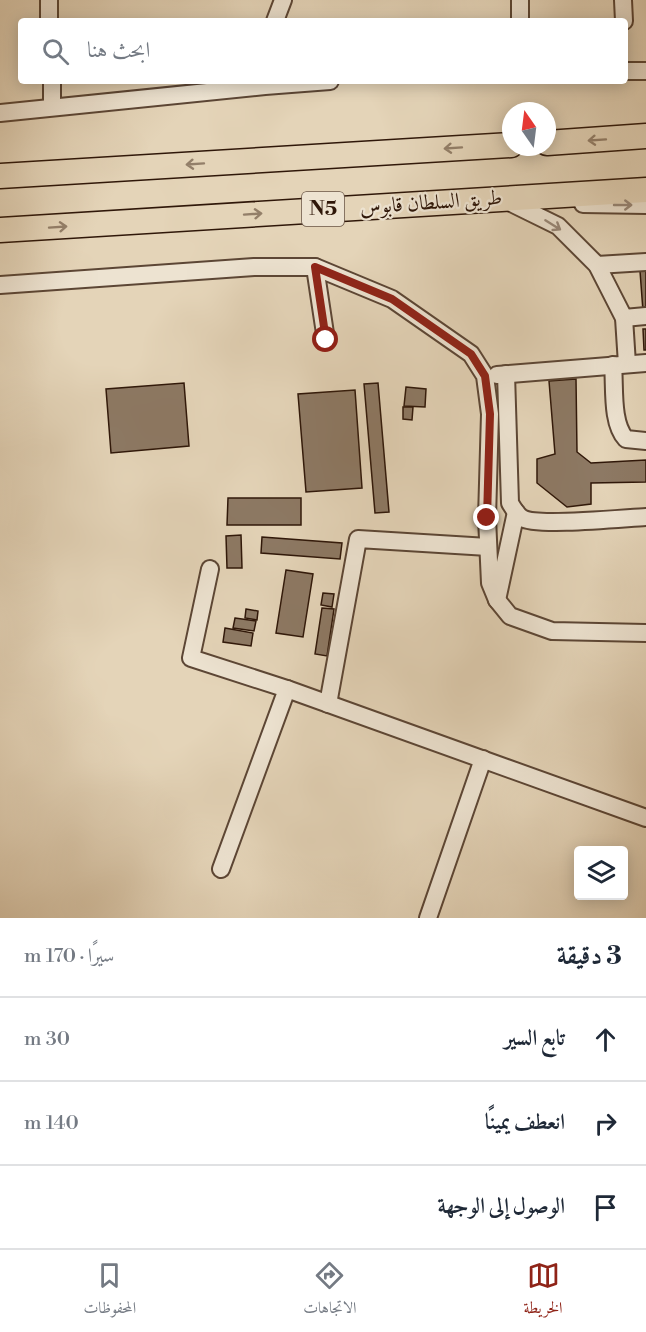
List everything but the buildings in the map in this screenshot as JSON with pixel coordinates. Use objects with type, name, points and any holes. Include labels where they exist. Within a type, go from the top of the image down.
[{"type":"highway","points":[[556,141],[646,136]]},
{"type":"highway","points":[[0,176],[502,146]]},
{"type":"highway","name":"طريق السلطان قابوس","points":[[0,230],[646,190]]},
{"type":"street","points":[[49,0],[50,18]]},
{"type":"street","points":[[275,18],[284,0]]},
{"type":"street","points":[[520,0],[520,18]]},
{"type":"street","points":[[623,0],[624,18]]},
{"type":"street","points":[[628,71],[646,71]]},
{"type":"street","points":[[51,84],[52,107]]},
{"type":"street","points":[[0,112],[256,84]]},
{"type":"street","points":[[501,198],[646,205]]},
{"type":"street","points":[[501,198],[558,226],[597,266],[624,318],[617,424],[620,434],[626,440],[646,441]]},
{"type":"street","points":[[597,266],[646,262]]},
{"type":"street","points":[[0,285],[254,267],[315,267],[392,299],[471,354],[485,376],[490,414],[488,547],[490,583],[497,600],[510,616],[552,631],[646,633]]},
{"type":"street","points":[[315,267],[326,340]]},
{"type":"street","points":[[624,318],[646,316]]},
{"type":"street","points":[[485,376],[646,363]]},
{"type":"street","points":[[506,374],[510,503],[516,512],[523,519],[543,522],[646,517]]},
{"type":"street","points":[[497,600],[516,512]]},
{"type":"street","points":[[328,704],[358,539],[488,547]]},
{"type":"street","points":[[210,569],[191,658],[287,689],[646,818]]},
{"type":"street","points":[[221,869],[287,689]]},
{"type":"street","points":[[428,918],[483,759]]},
{"type":"route","points":[[326,340],[315,267],[392,299],[471,354],[485,376],[490,414],[487,518]]}]
